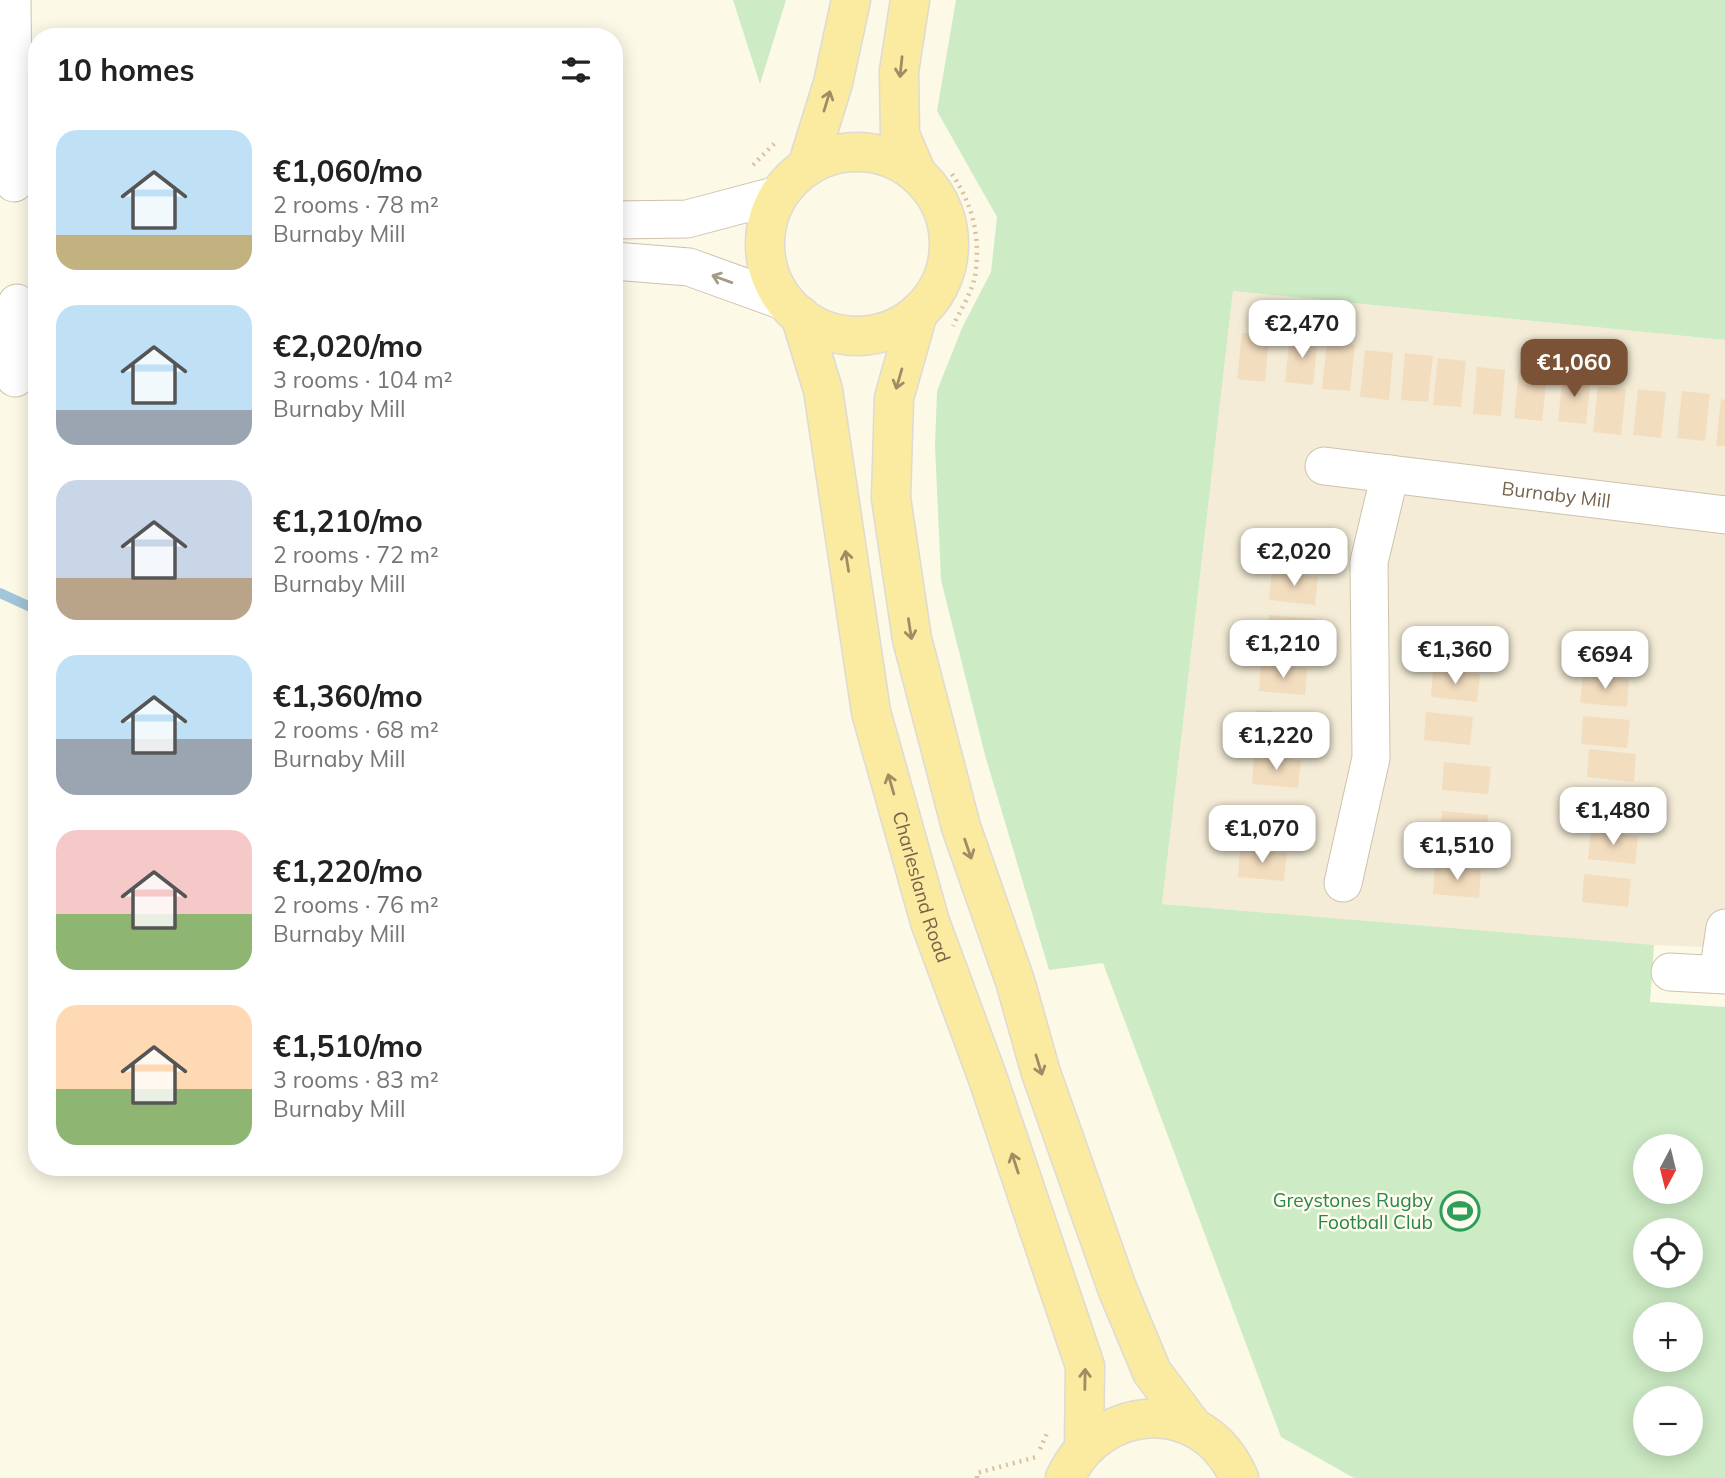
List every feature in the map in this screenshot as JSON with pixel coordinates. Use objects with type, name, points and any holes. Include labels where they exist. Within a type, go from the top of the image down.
[{"type":"main road","points":[[807,167],[833,83],[851,0]]},
{"type":"main road","points":[[911,0],[899,71],[900,135],[932,171],[933,192],[944,214],[949,243],[945,272],[934,294],[918,313],[881,333],[860,336],[818,327],[793,309],[767,265],[767,221],[778,195],[807,167],[846,152],[868,152],[932,171]]},
{"type":"main road","name":"Charlesland Road","points":[[793,309],[823,390],[871,712],[930,922],[987,1076],[1085,1366],[1074,1462]]},
{"type":"main road","points":[[918,313],[894,398],[891,498],[912,639],[961,827],[1014,981],[1041,1073],[1116,1288],[1152,1372],[1194,1428]]},
{"type":"main road","points":[[1074,1462],[1104,1430],[1129,1420],[1161,1418],[1194,1428],[1215,1442],[1229,1458],[1239,1478]]},
{"type":"street","points":[[12,0],[17,185]]},
{"type":"street","points":[[623,220],[687,219],[778,195]]},
{"type":"street","points":[[623,262],[690,268],[793,309]]},
{"type":"street","points":[[15,377],[18,301]]},
{"type":"street","name":"Burnaby Mill","points":[[1324,466],[1725,515]]},
{"type":"street","points":[[1343,883],[1371,758],[1368,562],[1390,474]]},
{"type":"street","points":[[1670,972],[1721,975],[1725,928]]},
{"type":"path","points":[[932,171],[969,199],[976,231],[975,278],[950,333]]},
{"type":"shaded area","points":[[1233,291],[1725,340],[1725,948],[1629,944],[1162,904]]},
{"type":"green space","points":[[733,0],[786,0],[760,84]]},
{"type":"green space","points":[[956,0],[1725,0],[1725,340],[1233,291],[1162,904],[1654,945],[1650,1002],[1725,1007],[1725,1478],[1354,1478],[1281,1437],[1103,963],[1049,970],[985,755],[941,580],[935,445],[937,391],[962,328],[991,272],[997,217],[937,111]]},
{"type":"building","points":[[1242,333],[1269,336],[1265,382],[1237,379]]},
{"type":"building","points":[[1290,335],[1318,338],[1313,385],[1285,382]]},
{"type":"building","points":[[1327,342],[1355,345],[1350,391],[1322,389]]},
{"type":"building","points":[[1365,350],[1393,353],[1389,400],[1360,397]]},
{"type":"building","points":[[1405,353],[1433,356],[1428,402],[1401,400]]},
{"type":"building","points":[[1438,358],[1466,361],[1461,407],[1433,405]]},
{"type":"building","points":[[1477,367],[1505,370],[1501,416],[1473,414]]},
{"type":"building","points":[[1519,371],[1547,374],[1542,421],[1514,418]]},
{"type":"building","points":[[1563,375],[1591,378],[1586,424],[1558,421]]},
{"type":"building","points":[[1598,386],[1626,389],[1621,435],[1593,432]]},
{"type":"building","points":[[1638,389],[1666,392],[1661,438],[1633,435]]},
{"type":"building","points":[[1682,391],[1710,394],[1705,441],[1677,438]]},
{"type":"building","points":[[1721,399],[1725,400],[1725,446],[1716,446]]},
{"type":"building","points":[[1276,531],[1322,535],[1320,563],[1273,559]]},
{"type":"building","points":[[1272,572],[1318,577],[1315,605],[1269,600]]},
{"type":"building","points":[[1269,615],[1316,619],[1313,647],[1267,642]]},
{"type":"building","points":[[1261,664],[1307,668],[1305,695],[1259,691]]},
{"type":"building","points":[[1433,670],[1480,674],[1477,702],[1431,697]]},
{"type":"building","points":[[1583,675],[1629,679],[1627,707],[1580,703]]},
{"type":"building","points":[[1257,710],[1303,714],[1301,742],[1254,738]]},
{"type":"building","points":[[1426,712],[1473,717],[1470,745],[1424,740]]},
{"type":"building","points":[[1583,716],[1630,720],[1627,748],[1581,744]]},
{"type":"building","points":[[1589,749],[1636,754],[1634,782],[1587,777]]},
{"type":"building","points":[[1254,756],[1301,760],[1298,788],[1252,784]]},
{"type":"building","points":[[1444,762],[1491,767],[1488,794],[1442,790]]},
{"type":"building","points":[[1588,790],[1634,795],[1632,822],[1586,818]]},
{"type":"building","points":[[1244,808],[1291,812],[1288,840],[1241,836]]},
{"type":"building","points":[[1442,811],[1488,815],[1486,842],[1439,838]]},
{"type":"building","points":[[1591,831],[1638,836],[1635,864],[1588,859]]},
{"type":"building","points":[[1240,849],[1287,853],[1284,881],[1238,877]]},
{"type":"building","points":[[1435,866],[1481,870],[1479,898],[1433,894]]},
{"type":"building","points":[[1584,874],[1631,879],[1628,907],[1582,902]]},
{"type":"waterway","points":[[0,593],[28,606]]},
{"type":"place","name":"Greystones Rugby Football Club","points":[[1460,1211]]}]
